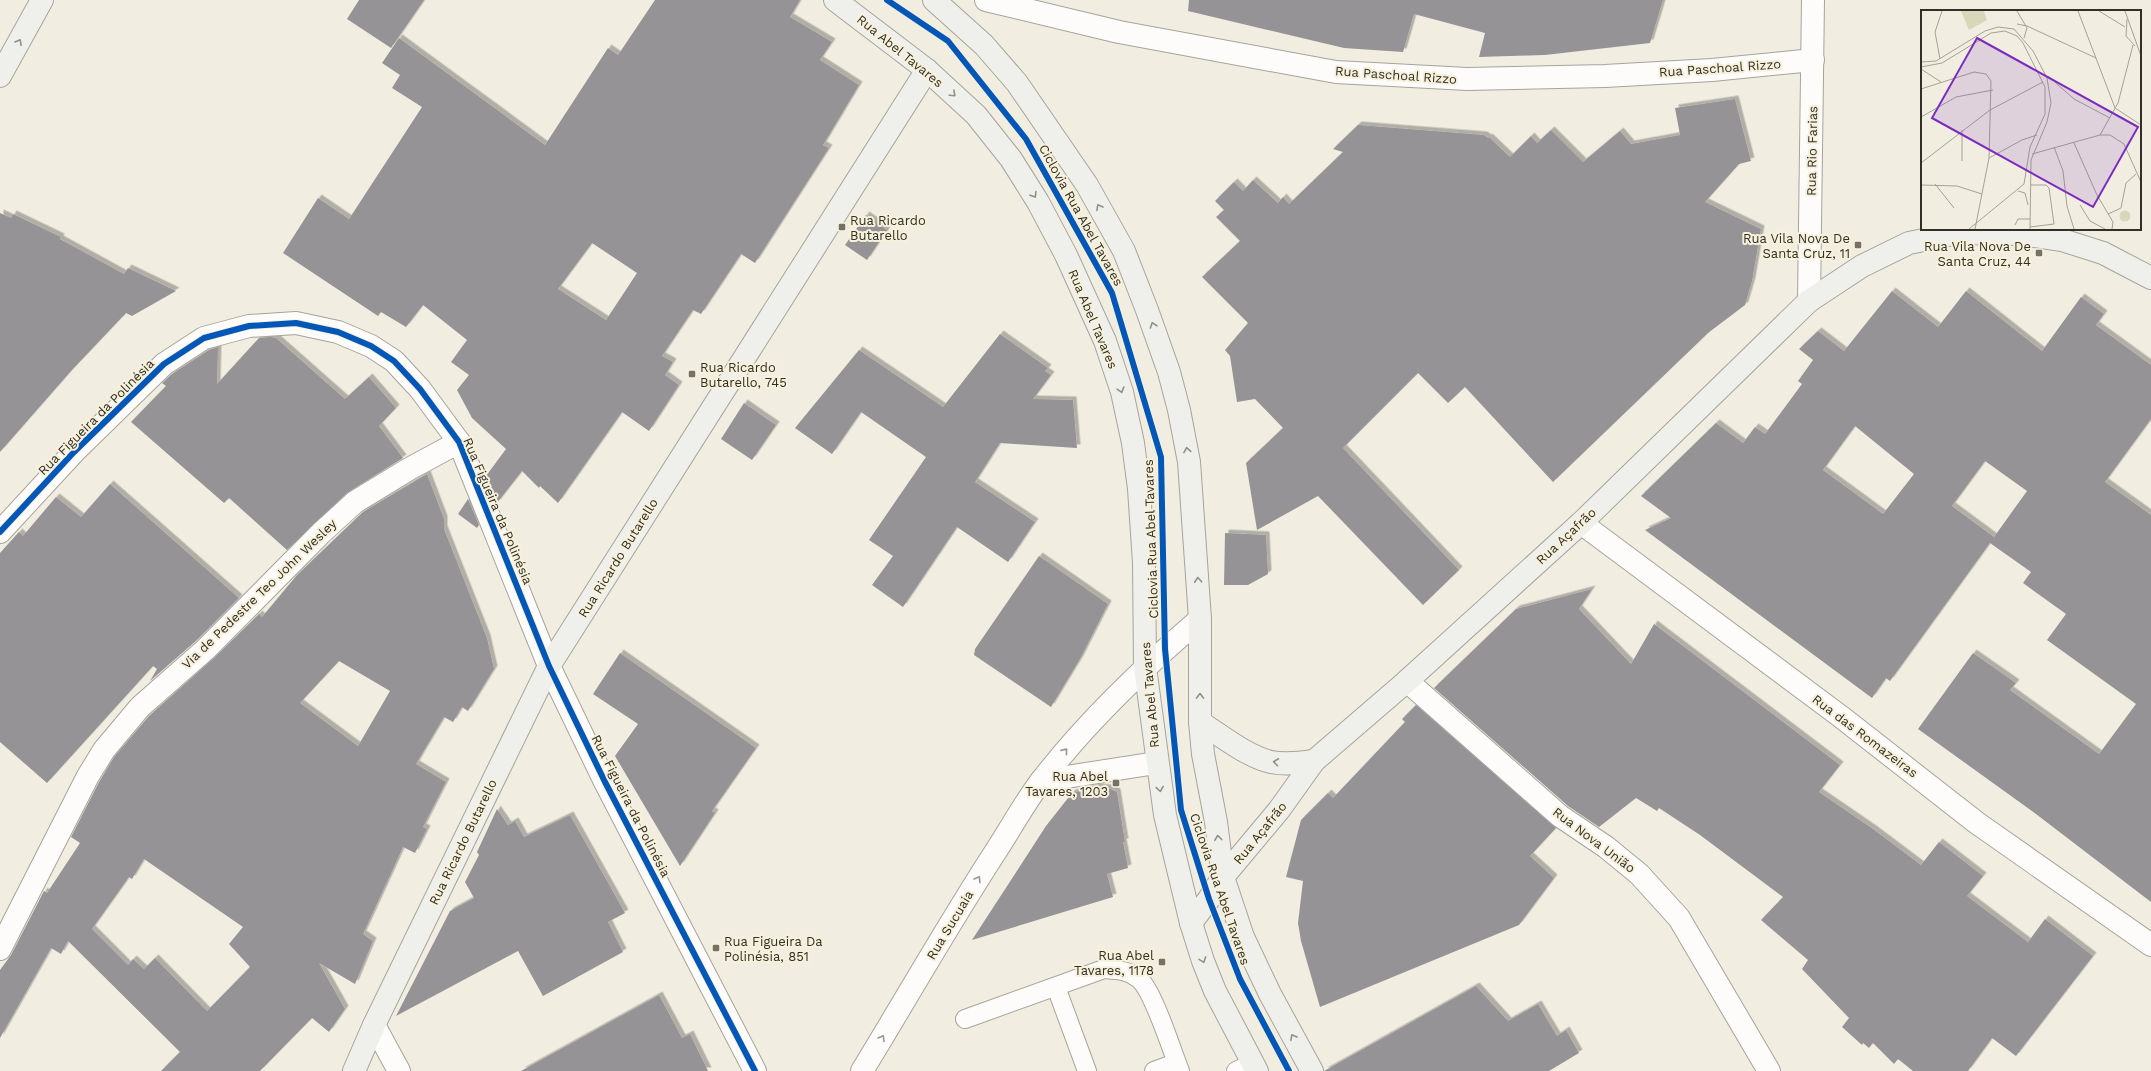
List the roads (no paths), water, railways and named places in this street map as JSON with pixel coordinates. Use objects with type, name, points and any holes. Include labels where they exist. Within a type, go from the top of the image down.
[{"type":"street","points":[[0,76],[42,0]]},
{"type":"street","name":"Rua Abel Tavares","points":[[835,0],[927,70],[976,115],[1011,159],[1038,202],[1066,255],[1105,341],[1122,392],[1133,443],[1139,489],[1144,563],[1145,667],[1156,764],[1165,815],[1190,923],[1216,992],[1248,1068]]},
{"type":"street","points":[[934,0],[984,45],[1018,84],[1087,185],[1124,252],[1166,365],[1179,410],[1189,462],[1193,501],[1200,619],[1200,722],[1203,754],[1216,822],[1224,877],[1242,937],[1270,994],[1312,1071]]},
{"type":"street","name":"Rua Paschoal Rizzo","points":[[986,0],[1119,32],[1336,72],[1467,80],[1712,70],[1813,60]]},
{"type":"street","name":"Rua Rio Farias","points":[[1809,301],[1813,0]]},
{"type":"street","name":"Rua Ricardo Butarello","points":[[354,1071],[374,1025],[549,666],[927,70]]},
{"type":"street","name":"Rua Açafrão","points":[[1190,923],[1224,877],[1279,810],[1314,761],[1407,681],[1581,524],[1809,301],[1862,266],[1909,243],[1958,233],[2020,234],[2062,240],[2103,253],[2151,278]]},
{"type":"street","name":"Rua Figueira da Polinésia","points":[[0,532],[74,452],[164,364],[204,338],[249,326],[296,323],[338,332],[370,346],[394,361],[420,389],[459,442],[549,666],[605,782],[755,1071]]},
{"type":"street","name":"Via de Pedestre Teo John Wesley","points":[[0,949],[88,776],[104,750],[140,706],[206,649],[321,532],[355,502],[409,469],[459,442]]},
{"type":"street","name":"Rua das Romazeiras","points":[[1581,524],[1840,716],[1977,823],[2151,946]]},
{"type":"street","name":"Rua Sucuaia","points":[[862,1071],[982,873],[1041,781],[1075,739],[1145,667],[1200,619]]},
{"type":"street","name":"Rua Nova União","points":[[1407,681],[1560,816],[1606,847],[1639,874],[1679,918],[1769,1071]]},
{"type":"street","points":[[1200,722],[1238,746],[1270,762],[1296,763],[1314,761]]},
{"type":"street","points":[[1041,781],[1082,773],[1156,764]]},
{"type":"street","points":[[374,1025],[399,1071]]},
{"type":"lane","points":[[966,1019],[1104,969],[1124,970],[1140,979],[1150,994],[1178,1067],[1154,1071]]},
{"type":"lane","points":[[1056,987],[1087,1071]]},
{"type":"place","name":"Rua Ricardo Butarello","points":[[842,227]]},
{"type":"place","name":"Rua Vila Nova De Santa Cruz, 11","points":[[1858,245]]},
{"type":"place","name":"Rua Vila Nova De Santa Cruz, 44","points":[[2039,253]]},
{"type":"place","name":"Rua Ricardo Butarello, 745","points":[[692,374]]},
{"type":"place","name":"Rua Abel Tavares, 1203","points":[[1116,783]]},
{"type":"place","name":"Rua Figueira Da Polinésia, 851","points":[[716,948]]},
{"type":"place","name":"Rua Abel Tavares, 1178","points":[[1162,962]]}]
